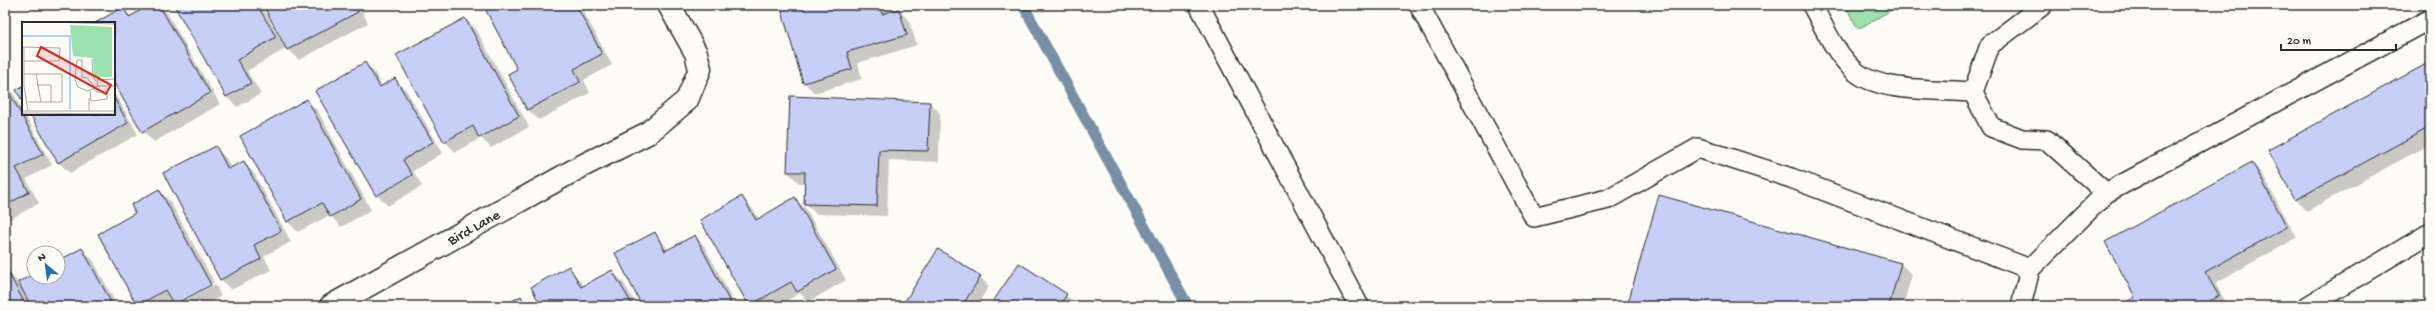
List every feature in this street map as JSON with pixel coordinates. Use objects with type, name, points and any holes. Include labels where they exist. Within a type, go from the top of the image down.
[{"type":"street","name":"Bird Lane","points":[[332,306],[580,167],[648,133],[687,100],[700,69],[696,53],[669,5]]},
{"type":"lane","points":[[1199,5],[1359,306]]},
{"type":"lane","points":[[1418,5],[1534,217],[1608,199],[1698,148],[1791,178],[2030,269]]},
{"type":"lane","points":[[1812,5],[1837,49],[1856,72],[1882,85],[1973,92]]},
{"type":"lane","points":[[2043,5],[1990,45],[1973,92],[1991,127],[2022,138],[2048,140],[2106,193]]},
{"type":"lane","points":[[2021,306],[2030,269],[2106,193],[2430,19]]},
{"type":"lane","points":[[2308,306],[2430,233]]},
{"type":"green space","points":[[1845,5],[1900,5],[1858,29]]},
{"type":"building","points":[[150,5],[159,5],[210,93],[142,132],[115,85],[115,22],[97,22],[123,7],[129,17]]},
{"type":"building","points":[[174,5],[257,5],[276,37],[237,60],[251,83],[226,97]]},
{"type":"building","points":[[263,5],[354,5],[358,12],[287,50]]},
{"type":"building","points":[[483,5],[576,5],[602,54],[574,69],[580,82],[527,110],[508,74],[517,69]]},
{"type":"building","points":[[780,5],[880,5],[882,14],[899,9],[907,35],[847,52],[852,69],[803,83]]},
{"type":"building","points":[[465,18],[519,116],[479,138],[473,126],[444,142],[396,55]]},
{"type":"building","points":[[365,62],[380,87],[395,78],[433,142],[403,160],[412,175],[376,196],[315,91]]},
{"type":"building","points":[[2430,62],[2430,127],[2295,200],[2268,150]]},
{"type":"building","points":[[5,85],[43,154],[16,168],[29,192],[5,206]]},
{"type":"building","points":[[22,87],[22,100],[16,90]]},
{"type":"building","points":[[790,96],[930,102],[928,151],[879,150],[877,206],[804,204],[805,172],[787,172]]},
{"type":"building","points":[[307,99],[361,199],[330,217],[322,203],[287,222],[240,136]]},
{"type":"building","points":[[115,100],[128,123],[58,163],[31,115],[115,115]]},
{"type":"building","points":[[216,146],[228,169],[244,161],[281,231],[254,245],[261,259],[220,280],[163,173]]},
{"type":"building","points":[[2252,162],[2287,227],[2205,272],[2219,296],[2201,306],[2120,306],[2135,297],[2105,242]]},
{"type":"building","points":[[159,189],[211,285],[174,305],[165,290],[137,306],[98,234],[135,213],[131,205]]},
{"type":"building","points":[[1659,195],[1901,263],[1889,306],[1627,306]]},
{"type":"building","points":[[742,196],[756,220],[795,197],[836,269],[797,292],[791,282],[749,306],[700,220]]},
{"type":"building","points":[[655,232],[665,251],[695,235],[732,306],[642,306],[615,253]]},
{"type":"building","points":[[82,248],[113,306],[31,306],[18,282],[26,278],[26,285],[66,285],[66,257]]},
{"type":"building","points":[[938,249],[981,276],[962,306],[902,306]]},
{"type":"building","points":[[1019,263],[1067,294],[1059,306],[990,306]]},
{"type":"building","points":[[5,266],[26,306],[5,306]]},
{"type":"building","points":[[569,266],[581,287],[612,270],[633,306],[541,306],[531,287]]},
{"type":"building","points":[[521,296],[526,306],[503,306]]},
{"type":"waterway","points":[[1023,5],[1188,306]]}]
